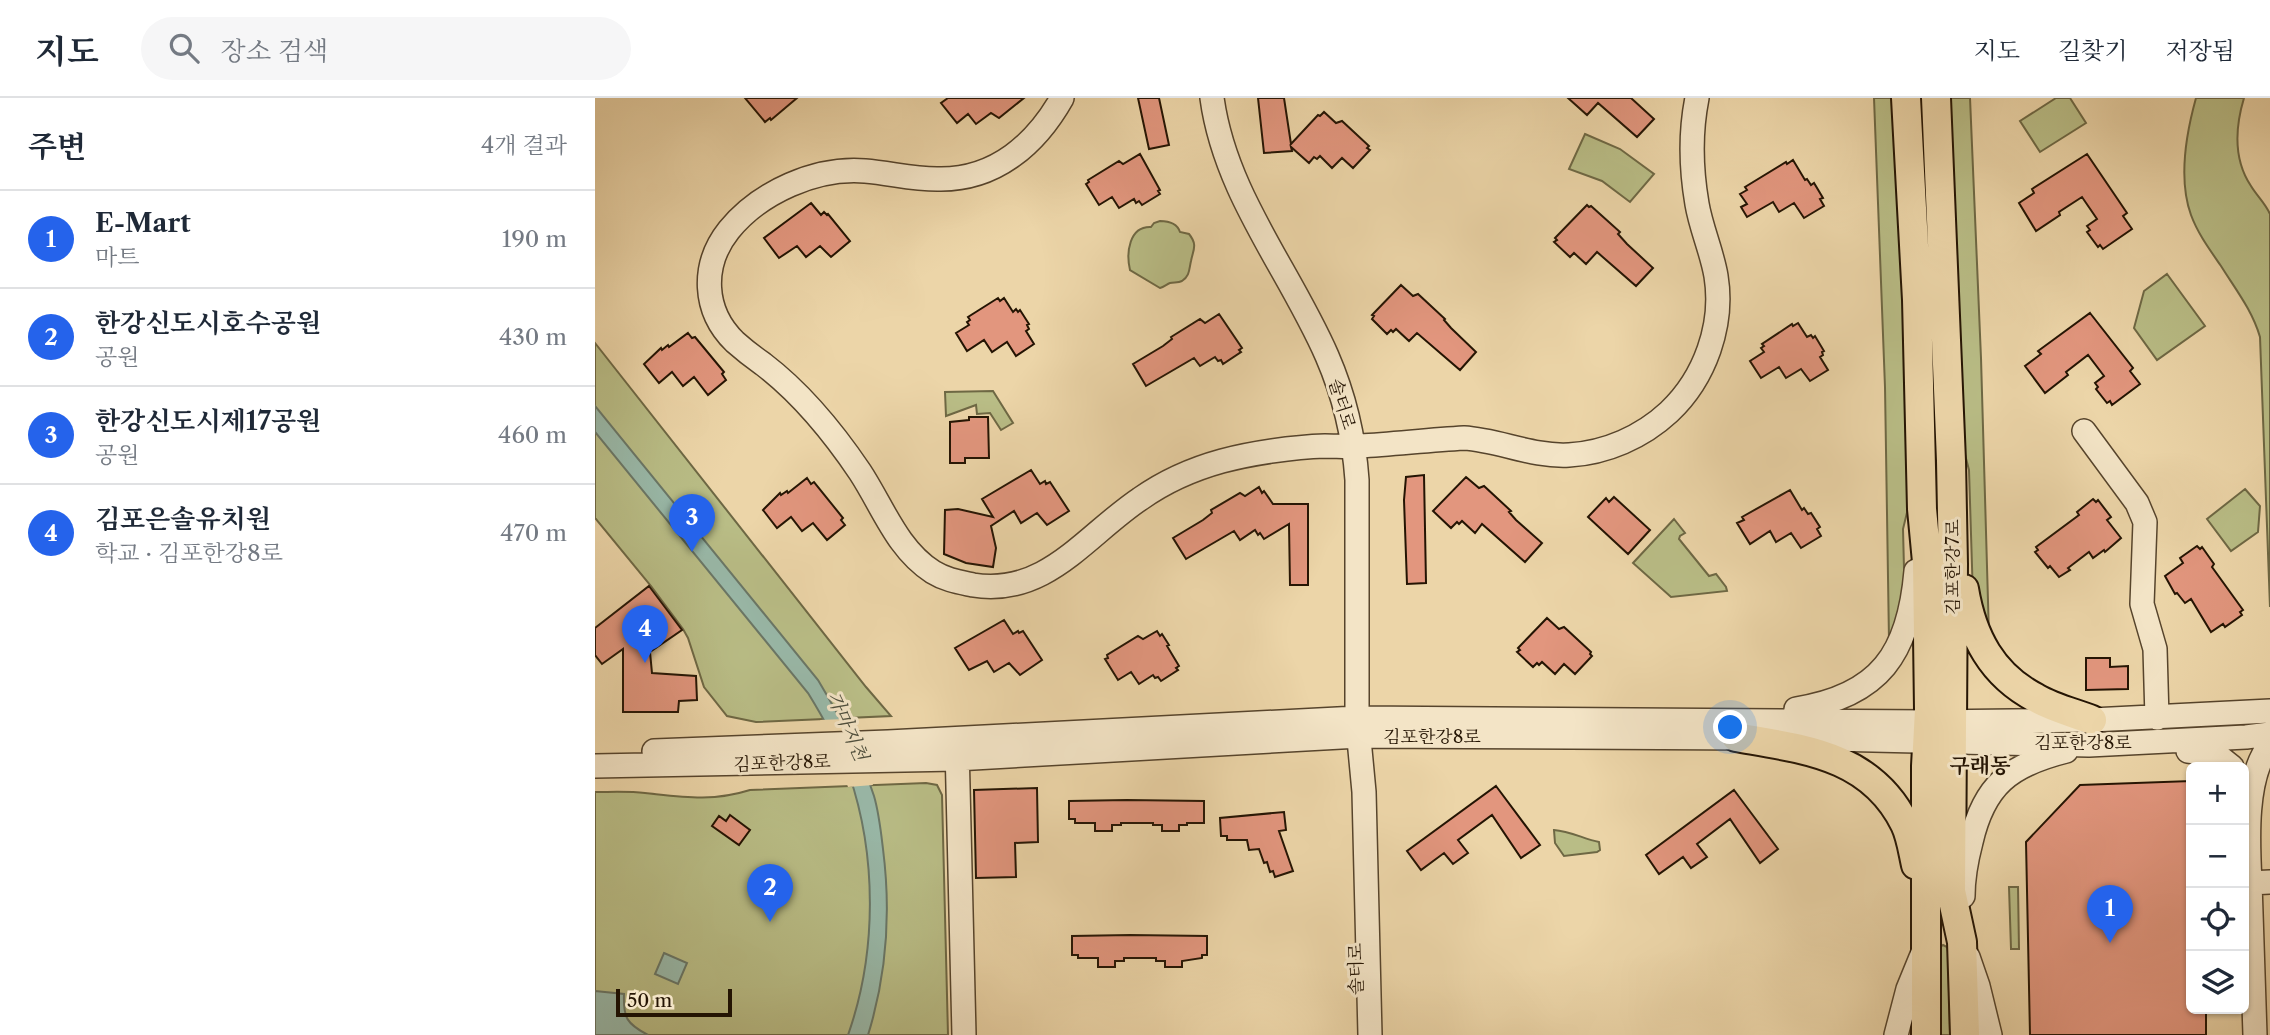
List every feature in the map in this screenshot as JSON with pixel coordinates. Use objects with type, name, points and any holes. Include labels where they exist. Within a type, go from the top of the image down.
[{"type":"main road","name":"김포한강7로","points":[[1906,98],[1917,300],[1922,509],[1951,891],[1962,942],[1965,1035]]},
{"type":"main road","name":"김포한강7로","points":[[1926,1035],[1926,766],[1941,732],[1951,461],[1936,98]]},
{"type":"main road","points":[[1951,461],[1963,583],[1976,638],[1990,660],[2018,686],[2091,733]]},
{"type":"main road","points":[[1736,728],[1847,764],[1869,777],[1883,790],[1906,827],[1918,873],[1926,936]]},
{"type":"street","points":[[1062,98],[1043,127],[1016,155],[979,173],[944,180],[847,171],[804,180],[786,187],[740,218],[717,248],[710,266],[710,300],[715,315],[733,341],[792,390],[837,439],[907,550],[932,571],[955,582],[996,587],[1014,586],[1049,570],[1075,552],[1137,500],[1196,470],[1246,456],[1321,446],[1355,447],[1464,438],[1548,454],[1584,454],[1637,435],[1676,405],[1700,372],[1718,311],[1715,273],[1697,206],[1693,171],[1692,126],[1696,98]]},
{"type":"street","name":"솔터로","points":[[1212,98],[1217,132],[1233,176],[1326,354],[1355,447],[1358,727],[1364,792],[1370,1035]]},
{"type":"street","points":[[2084,431],[2137,503],[2145,522],[2142,604],[2155,649],[2157,718]]},
{"type":"street","points":[[1736,728],[1850,695],[1875,677],[1892,657],[1903,637],[1914,600],[1922,509]]},
{"type":"street","name":"김포한강8로","points":[[595,766],[1358,727],[2091,733],[2157,718],[2270,711]]},
{"type":"street","name":"솔터로","points":[[1357,1035],[1352,787],[1358,727]]},
{"type":"street","points":[[1990,1035],[1978,986],[1962,942],[1963,873],[1977,817],[1992,790],[2010,773],[2091,733]]},
{"type":"street","name":"김포한강8로","points":[[2091,733],[2132,744],[2270,734]]},
{"type":"street","points":[[2132,744],[2217,755],[2226,762]]},
{"type":"street","points":[[2249,791],[2270,744]]},
{"type":"street","points":[[956,749],[964,1035]]},
{"type":"street","name":"김포한강8로","points":[[595,751],[798,754]]},
{"type":"street","points":[[2249,809],[2260,883],[2255,1035]]},
{"type":"street","points":[[1896,1035],[1907,989],[1926,936]]},
{"type":"green space","points":[[1874,98],[1896,98],[1911,496],[1903,529],[1905,608],[1889,640],[1885,387]]},
{"type":"green space","points":[[1947,98],[1970,98],[1989,636],[1973,598],[1969,470],[1962,443]]},
{"type":"green space","points":[[2056,98],[2070,98],[2086,123],[2040,152],[2020,121]]},
{"type":"green space","points":[[2196,98],[2244,98],[2237,143],[2241,165],[2253,190],[2270,214],[2270,607],[2260,337],[2243,300],[2197,229],[2187,201],[2185,156]]},
{"type":"green space","points":[[1585,134],[1620,149],[1654,174],[1630,202],[1602,181],[1569,169]]},
{"type":"green space","points":[[1160,221],[1172,223],[1180,232],[1189,234],[1194,247],[1187,277],[1160,288],[1130,270],[1129,249],[1138,231]]},
{"type":"green space","points":[[2167,274],[2205,326],[2157,360],[2134,328],[2144,291]]},
{"type":"green space","points":[[595,343],[891,716],[756,722],[727,716],[704,687],[683,629],[595,518]]},
{"type":"green space","points":[[993,391],[1013,423],[1001,430],[990,413],[977,414],[976,405],[946,416],[945,392]]},
{"type":"green space","points":[[2245,489],[2260,506],[2258,532],[2231,551],[2207,519]]},
{"type":"green space","points":[[1674,519],[1685,533],[1679,539],[1709,576],[1716,574],[1727,591],[1671,597],[1633,563]]},
{"type":"green space","points":[[926,783],[937,785],[942,795],[948,1035],[595,1035],[595,792],[710,797],[750,790]]},
{"type":"green space","points":[[1554,830],[1599,842],[1600,850],[1564,856],[1555,843]]},
{"type":"green space","points":[[2009,887],[2018,887],[2019,949],[2011,949]]},
{"type":"green space","points":[[1943,945],[1948,951],[1950,1035],[1940,1035],[1939,948]]},
{"type":"shaded area","points":[[595,406],[818,680],[863,766],[879,816],[887,896],[883,966],[868,1035],[848,1035],[858,1004],[864,971],[870,904],[865,838],[858,805],[841,753],[808,693],[595,432]]},
{"type":"shaded area","points":[[664,953],[687,963],[678,984],[655,974]]},
{"type":"shaded area","points":[[595,991],[624,994],[624,1009],[628,1019],[648,1035],[595,1035]]},
{"type":"pier","points":[[845,719],[873,785],[848,787],[828,733],[820,720]]},
{"type":"building","points":[[745,98],[797,98],[765,122]]},
{"type":"building","points":[[948,98],[1024,98],[999,118],[991,113],[976,124],[968,114],[957,123],[941,103]]},
{"type":"building","points":[[1138,98],[1159,98],[1169,145],[1149,149]]},
{"type":"building","points":[[1258,98],[1284,98],[1291,144],[1324,112],[1336,123],[1342,121],[1370,150],[1353,168],[1342,158],[1332,168],[1320,156],[1317,159],[1314,157],[1309,163],[1291,147],[1292,151],[1264,153]]},
{"type":"building","points":[[1568,98],[1631,98],[1654,119],[1637,137],[1598,103],[1587,115]]},
{"type":"building","points":[[1140,154],[1160,194],[1142,205],[1134,199],[1119,208],[1112,197],[1099,205],[1086,184],[1088,180],[1119,161],[1123,164]]},
{"type":"building","points":[[2087,154],[2127,213],[2123,216],[2132,229],[2103,249],[2100,245],[2098,247],[2087,232],[2090,230],[2087,226],[2097,219],[2082,197],[2036,231],[2019,203],[2034,193],[2032,189]]},
{"type":"building","points":[[1793,160],[1805,180],[1811,185],[1814,183],[1823,198],[1820,199],[1824,206],[1804,218],[1794,203],[1779,212],[1773,202],[1747,217],[1741,207],[1747,204],[1740,194],[1747,190],[1745,187]]},
{"type":"building","points":[[811,203],[821,215],[824,212],[828,214],[850,241],[831,257],[820,246],[806,257],[797,246],[779,258],[764,238]]},
{"type":"building","points":[[1587,205],[1620,232],[1618,234],[1627,244],[1653,268],[1636,286],[1597,252],[1586,264],[1574,253],[1570,257],[1554,242]]},
{"type":"building","points":[[1401,285],[1413,296],[1418,294],[1476,352],[1460,370],[1417,333],[1409,341],[1396,329],[1387,334],[1372,319],[1372,315]]},
{"type":"building","points":[[998,298],[1000,301],[1004,298],[1013,312],[1020,310],[1029,324],[1026,331],[1034,344],[1016,356],[1007,342],[992,352],[984,340],[967,351],[956,333],[969,325],[968,317]]},
{"type":"building","points":[[2090,313],[2133,368],[2130,371],[2140,384],[2112,405],[2110,401],[2107,403],[2096,389],[2098,387],[2095,383],[2104,376],[2088,355],[2045,393],[2025,366],[2041,354],[2038,351]]},
{"type":"building","points":[[1219,314],[1242,348],[1239,350],[1241,352],[1223,364],[1215,357],[1200,366],[1194,358],[1146,386],[1133,364],[1200,319],[1205,323]]},
{"type":"building","points":[[1798,323],[1807,337],[1815,336],[1824,351],[1820,357],[1828,370],[1810,381],[1801,369],[1786,378],[1779,367],[1761,378],[1750,361],[1764,352],[1762,344],[1792,324],[1793,326]]},
{"type":"building","points":[[688,333],[692,338],[695,337],[724,372],[722,374],[726,380],[708,395],[694,377],[683,386],[672,372],[659,383],[644,364],[661,348],[662,350],[668,345],[669,347]]},
{"type":"building","points":[[969,417],[988,417],[989,458],[965,458],[965,463],[950,463],[950,422],[969,420]]},
{"type":"building","points":[[1031,470],[1040,484],[1050,482],[1069,511],[1047,525],[1037,513],[1021,523],[1014,511],[991,526],[996,548],[993,567],[966,563],[944,554],[945,510],[958,509],[993,517],[982,499]]},
{"type":"building","points":[[1424,475],[1426,583],[1407,584],[1404,500],[1406,477]]},
{"type":"building","points":[[1466,477],[1479,488],[1484,486],[1542,543],[1525,562],[1482,524],[1475,533],[1462,521],[1451,528],[1433,511]]},
{"type":"building","points":[[807,478],[811,484],[814,482],[843,518],[841,520],[845,525],[827,540],[813,523],[802,531],[791,517],[777,528],[763,510],[780,493],[788,493]]},
{"type":"building","points":[[1259,487],[1273,504],[1308,504],[1308,585],[1290,585],[1289,524],[1264,539],[1255,530],[1240,540],[1234,531],[1186,559],[1173,538],[1203,520],[1212,513],[1211,510],[1240,493],[1245,496]]},
{"type":"building","points":[[1790,490],[1802,510],[1804,508],[1808,514],[1811,513],[1820,527],[1817,529],[1821,536],[1801,548],[1791,533],[1776,542],[1770,531],[1750,544],[1737,523],[1744,520],[1742,517]]},
{"type":"building","points":[[1614,497],[1650,530],[1628,554],[1588,517],[1606,498],[1609,502]]},
{"type":"building","points":[[2093,499],[2096,502],[2098,500],[2111,517],[2107,520],[2121,538],[2093,558],[2089,552],[2059,577],[2035,552],[2038,550],[2036,547],[2079,515],[2077,512]]},
{"type":"building","points":[[2197,546],[2200,549],[2202,547],[2214,564],[2212,567],[2243,610],[2240,612],[2242,615],[2225,627],[2223,624],[2211,632],[2191,599],[2185,603],[2175,594],[2165,576],[2183,563],[2180,558]]},
{"type":"building","points":[[649,586],[682,630],[650,652],[652,673],[696,676],[697,700],[679,701],[678,712],[623,712],[623,649],[602,664],[595,655],[595,628]]},
{"type":"building","points":[[1547,618],[1559,629],[1564,627],[1591,652],[1592,656],[1575,674],[1564,664],[1555,674],[1542,662],[1533,667],[1517,652]]},
{"type":"building","points":[[1004,620],[1013,634],[1023,631],[1042,660],[1020,675],[1009,663],[994,672],[987,661],[969,670],[955,648]]},
{"type":"building","points":[[1157,631],[1169,645],[1167,646],[1179,666],[1176,668],[1178,670],[1161,681],[1153,675],[1139,684],[1131,672],[1118,680],[1105,659],[1108,658],[1107,655],[1138,636],[1143,639]]},
{"type":"building","points":[[2086,658],[2110,658],[2110,667],[2128,666],[2128,689],[2086,690]]},
{"type":"building","points":[[2186,781],[2186,1014],[2206,1014],[2206,1035],[2030,1035],[2026,842],[2080,785]]},
{"type":"building","points":[[1496,786],[1540,845],[1521,858],[1492,815],[1458,840],[1468,853],[1453,864],[1444,853],[1421,870],[1407,851]]},
{"type":"building","points":[[1037,788],[1038,842],[1015,843],[1016,877],[976,878],[974,790]]},
{"type":"building","points":[[1734,790],[1778,849],[1760,863],[1730,819],[1697,844],[1707,857],[1691,868],[1683,857],[1659,874],[1646,855]]},
{"type":"building","points":[[1069,801],[1204,801],[1204,823],[1179,825],[1179,831],[1162,831],[1162,825],[1153,823],[1121,823],[1112,825],[1112,831],[1095,831],[1095,823],[1075,823],[1075,819],[1069,819]]},
{"type":"building","points":[[1284,812],[1286,830],[1279,831],[1293,871],[1275,877],[1267,862],[1264,863],[1259,849],[1249,850],[1247,840],[1227,840],[1227,836],[1221,836],[1220,818]]},
{"type":"building","points":[[730,815],[750,830],[739,845],[712,826],[719,816],[726,821]]},
{"type":"building","points":[[1072,936],[1207,936],[1207,955],[1182,961],[1182,967],[1165,967],[1165,961],[1156,961],[1156,958],[1124,958],[1124,961],[1115,961],[1115,967],[1098,967],[1098,958],[1078,958],[1078,955],[1072,955]]},
{"type":"place","name":"한강신도시제17공원","points":[[692,552]]},
{"type":"place","name":"김포은솔유치원","points":[[645,663]]},
{"type":"place","name":"한강신도시호수공원","points":[[770,922]]},
{"type":"place","name":"E-Mart","points":[[2110,943]]},
{"type":"district","name":"구래동","points":[[1980,766]]},
{"type":"water label","name":"가마지천","points":[[848,726]]}]
